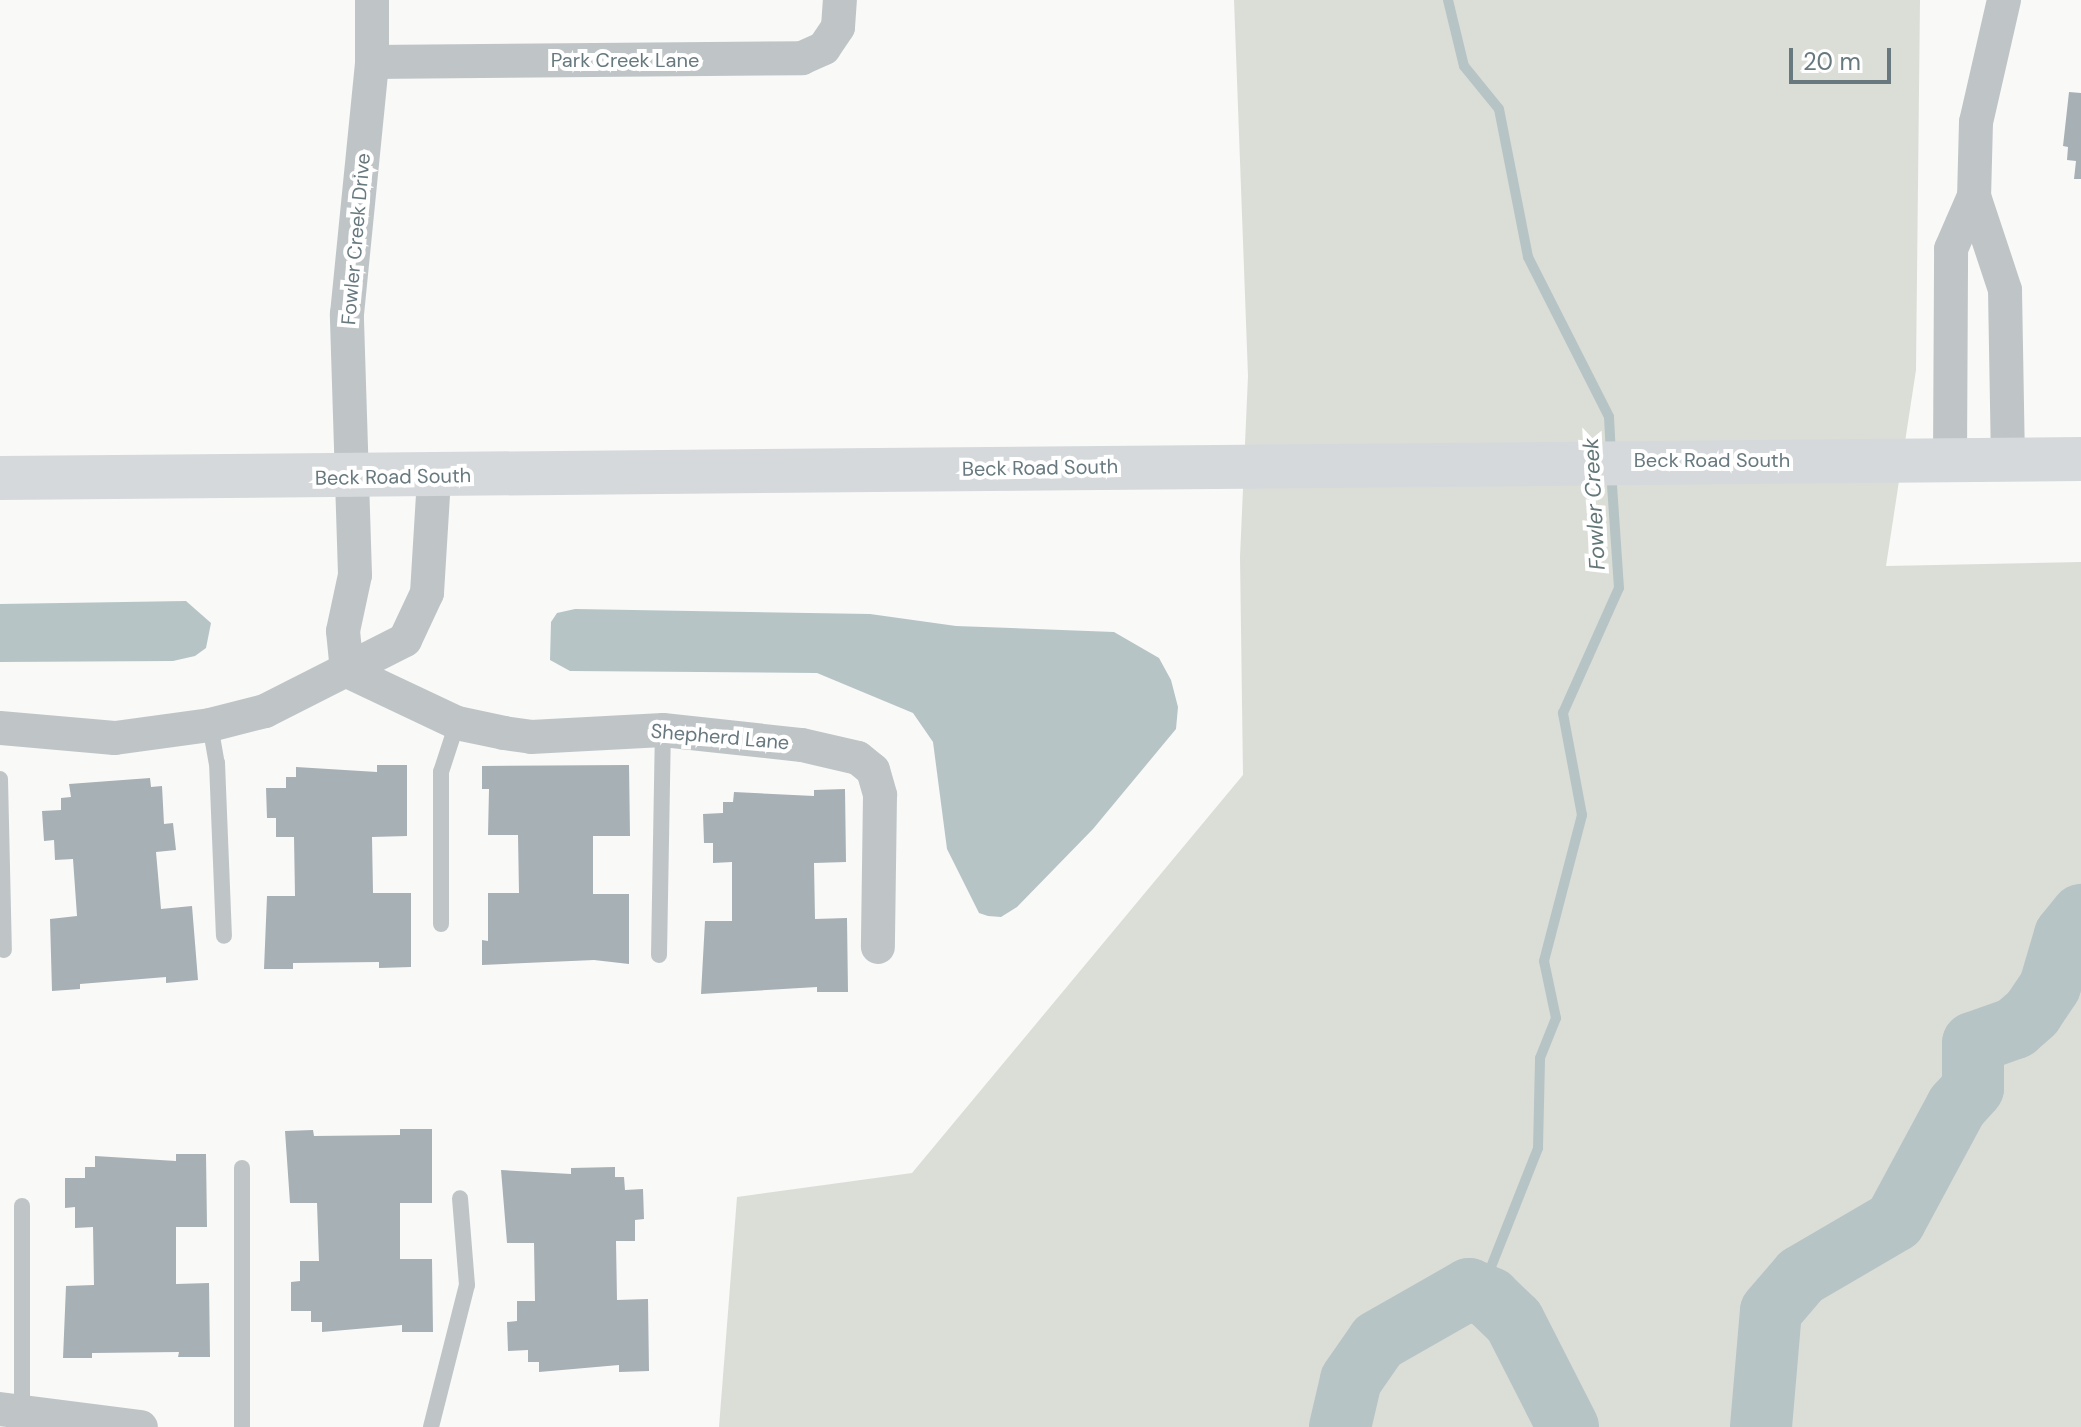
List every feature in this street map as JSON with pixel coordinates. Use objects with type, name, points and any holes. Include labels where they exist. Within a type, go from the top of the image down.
[{"type":"main road","name":"Beck Road South","points":[[0,478],[352,478],[1573,460],[2081,459]]},
{"type":"street","name":"Fowler Creek Drive","points":[[352,478],[347,314],[372,62],[372,0]]},
{"type":"street","name":"Park Creek Lane","points":[[372,62],[802,58],[824,48],[838,27],[840,0]]},
{"type":"street","points":[[2004,0],[1976,122],[1974,196],[2005,290],[2008,459]]},
{"type":"street","points":[[1950,459],[1951,249],[1974,196]]},
{"type":"street","points":[[0,728],[70,738],[115,738],[210,725],[265,711],[405,640],[427,593],[434,477]]},
{"type":"street","points":[[347,671],[343,631],[355,575],[352,478]]},
{"type":"street","name":"Shepherd Lane","points":[[347,671],[457,723],[531,737],[663,730],[802,745],[858,758],[873,770],[880,795],[878,947]]},
{"type":"street","points":[[11,1410],[141,1427]]},
{"type":"lane","points":[[441,924],[441,772],[457,723]]},
{"type":"lane","points":[[210,725],[217,763],[224,936]]},
{"type":"lane","points":[[659,955],[663,730]]},
{"type":"lane","points":[[0,779],[4,950]]},
{"type":"lane","points":[[242,1168],[242,1427]]},
{"type":"lane","points":[[431,1427],[467,1285],[460,1198]]},
{"type":"lane","points":[[11,1410],[22,1206]]},
{"type":"shaded area","points":[[1234,0],[1920,0],[1916,370],[1886,566],[2081,562],[2081,1427],[719,1427],[737,1197],[912,1173],[1243,775],[1240,557],[1248,376]]},
{"type":"shaded area","points":[[186,601],[211,623],[206,648],[195,656],[173,661],[0,662],[0,604]]},
{"type":"shaded area","points":[[575,609],[870,614],[956,626],[1114,632],[1159,658],[1171,680],[1178,707],[1176,729],[1093,829],[1017,907],[1001,917],[988,916],[979,913],[947,849],[933,742],[913,713],[817,673],[570,671],[550,660],[551,622],[557,613]]},
{"type":"building","points":[[2069,92],[2081,93],[2081,179],[2074,179],[2076,161],[2067,160],[2068,147],[2063,146]]},
{"type":"building","points":[[377,765],[407,765],[407,836],[372,837],[373,893],[411,893],[411,967],[379,968],[379,962],[293,963],[293,969],[264,969],[267,896],[295,896],[294,837],[276,837],[276,818],[267,818],[266,788],[286,788],[286,777],[296,777],[296,767],[377,772]]},
{"type":"building","points":[[629,765],[630,836],[593,836],[593,894],[629,894],[629,964],[594,960],[482,965],[482,940],[488,941],[488,893],[519,893],[518,835],[488,835],[489,789],[482,789],[482,766]]},
{"type":"building","points":[[150,778],[151,787],[162,786],[164,824],[173,823],[176,850],[156,852],[161,909],[192,906],[198,980],[166,983],[166,977],[80,984],[80,989],[52,991],[50,919],[77,916],[73,859],[55,860],[54,840],[44,841],[42,811],[61,810],[61,798],[71,797],[69,784]]},
{"type":"building","points":[[845,789],[846,862],[814,863],[815,919],[847,918],[848,992],[817,992],[817,987],[701,994],[705,921],[732,921],[732,862],[713,863],[713,843],[704,843],[703,814],[723,813],[723,802],[733,802],[734,792],[814,796],[814,790]]},
{"type":"building","points":[[400,1129],[432,1129],[432,1203],[400,1203],[400,1259],[432,1259],[433,1332],[402,1332],[402,1325],[322,1332],[322,1322],[311,1322],[311,1311],[291,1311],[291,1282],[300,1281],[300,1261],[319,1261],[317,1203],[290,1203],[285,1131],[313,1130],[314,1136],[400,1135]]},
{"type":"building","points":[[176,1154],[206,1154],[207,1227],[176,1227],[176,1284],[209,1283],[210,1357],[178,1357],[179,1352],[92,1353],[92,1358],[63,1358],[66,1286],[94,1285],[93,1227],[75,1228],[75,1207],[65,1208],[65,1178],[85,1178],[85,1167],[95,1167],[95,1156],[176,1161]]},
{"type":"building","points":[[615,1167],[615,1177],[624,1177],[625,1190],[643,1189],[644,1219],[635,1220],[635,1241],[616,1241],[617,1300],[648,1299],[649,1371],[619,1372],[619,1365],[539,1372],[539,1362],[528,1362],[528,1350],[508,1351],[507,1322],[517,1321],[517,1301],[535,1301],[534,1243],[507,1243],[501,1170],[571,1174],[571,1168]]},
{"type":"waterway","name":"Fowler Creek","points":[[1448,0],[1464,66],[1499,109],[1528,257],[1609,417],[1611,452]]},
{"type":"waterway","name":"Fowler Creek","points":[[1469,1289],[1491,1267],[1538,1148],[1540,1058],[1556,1018],[1544,961],[1582,815],[1563,713],[1619,588],[1611,472]]},
{"type":"waterway","points":[[1761,1427],[1771,1311],[1801,1276],[1895,1221],[1957,1106],[1973,1088],[1973,1043],[2015,1028],[2032,1013],[2050,986],[2065,935],[2081,915]]},
{"type":"waterway","points":[[1340,1427],[1351,1380],[1378,1341],[1469,1289],[1490,1298],[1514,1321],[1568,1427]]}]
